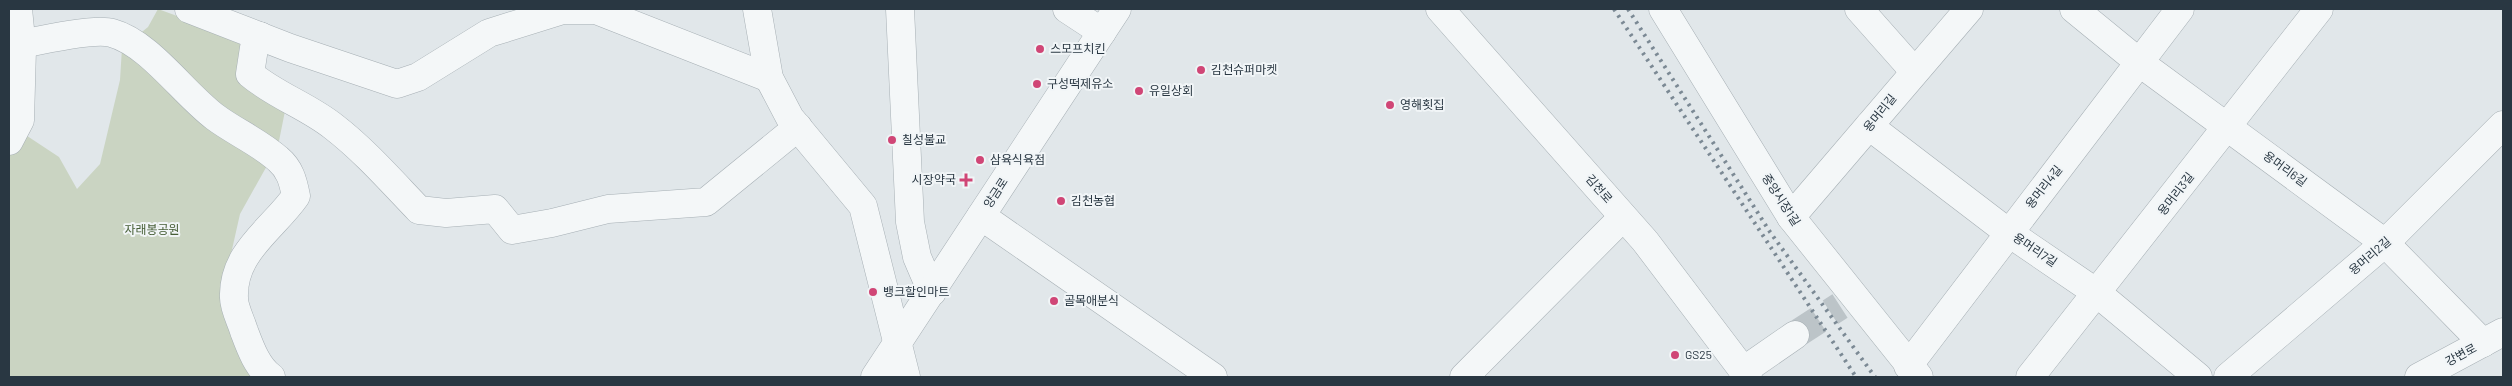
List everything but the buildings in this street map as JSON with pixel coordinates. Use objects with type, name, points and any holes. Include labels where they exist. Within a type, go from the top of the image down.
[{"type":"street","points":[[9,141],[20,120],[22,44],[18,9]]},
{"type":"street","points":[[188,9],[234,17],[260,36],[397,84],[418,77],[489,33],[563,10],[596,10],[769,78]]},
{"type":"street","points":[[757,9],[769,78],[790,118],[863,206],[906,377]]},
{"type":"street","points":[[900,9],[910,222],[917,257],[932,292]]},
{"type":"street","points":[[1067,9],[1102,32]]},
{"type":"street","name":"양금로","points":[[875,377],[1117,9]]},
{"type":"street","name":"김천로","points":[[1440,9],[1645,241],[1746,374]]},
{"type":"street","name":"중앙시장1길","points":[[1663,9],[1791,217],[1846,301],[1913,372]]},
{"type":"street","points":[[1859,9],[1914,71]]},
{"type":"street","name":"용머리길","points":[[1791,217],[1969,9]]},
{"type":"street","name":"용머리6길","points":[[2074,9],[2140,63],[2385,243],[2493,337]]},
{"type":"street","name":"용머리4길","points":[[1913,372],[2009,233],[2180,9]]},
{"type":"street","name":"용머리3길","points":[[2030,377],[2320,9]]},
{"type":"street","points":[[22,44],[68,36],[111,32],[129,40],[150,56],[184,91],[214,117],[278,159],[292,175],[296,196],[283,214],[250,248],[237,270],[234,299],[249,344],[264,372],[271,377]]},
{"type":"street","points":[[260,36],[254,48],[250,74],[268,89],[296,101],[334,127],[390,178],[418,210],[446,213],[495,209],[512,230],[608,209],[706,202],[798,127]]},
{"type":"street","name":"용머리2길","points":[[2228,377],[2385,243],[2503,125]]},
{"type":"street","name":"용머리7길","points":[[1869,126],[2009,233],[2097,293],[2198,377]]},
{"type":"street","points":[[981,216],[1213,377]]},
{"type":"street","points":[[1464,377],[1623,217]]},
{"type":"street","points":[[1746,374],[1795,335]]},
{"type":"street","name":"강변로","points":[[2419,377],[2493,337]]},
{"type":"green space","name":"자래봉공원","points":[[158,9],[248,42],[286,106],[278,146],[240,214],[222,294],[256,377],[9,377],[9,124],[59,157],[77,189],[100,164],[120,80],[122,48],[148,27]]},
{"type":"tunnel","points":[[1795,335],[1840,306]]},
{"type":"railway","points":[[1614,9],[1856,377]]},
{"type":"railway","points":[[1628,9],[1770,232],[1875,377]]},
{"type":"place","name":"스모프치킨","points":[[1040,49]]},
{"type":"place","name":"김천슈퍼마켓","points":[[1201,70]]},
{"type":"place","name":"구성떡제유소","points":[[1037,84]]},
{"type":"place","name":"유일상회","points":[[1139,91]]},
{"type":"place","name":"영해횟집","points":[[1390,105]]},
{"type":"place","name":"칠성불교","points":[[892,140]]},
{"type":"place","name":"삼육식육점","points":[[980,160]]},
{"type":"place","name":"시장약국","points":[[966,180]]},
{"type":"place","name":"김천농협","points":[[1061,201]]},
{"type":"place","name":"뱅크할인마트","points":[[873,292]]},
{"type":"place","name":"골목애분식","points":[[1054,301]]},
{"type":"place","name":"GS25","points":[[1675,355]]}]
